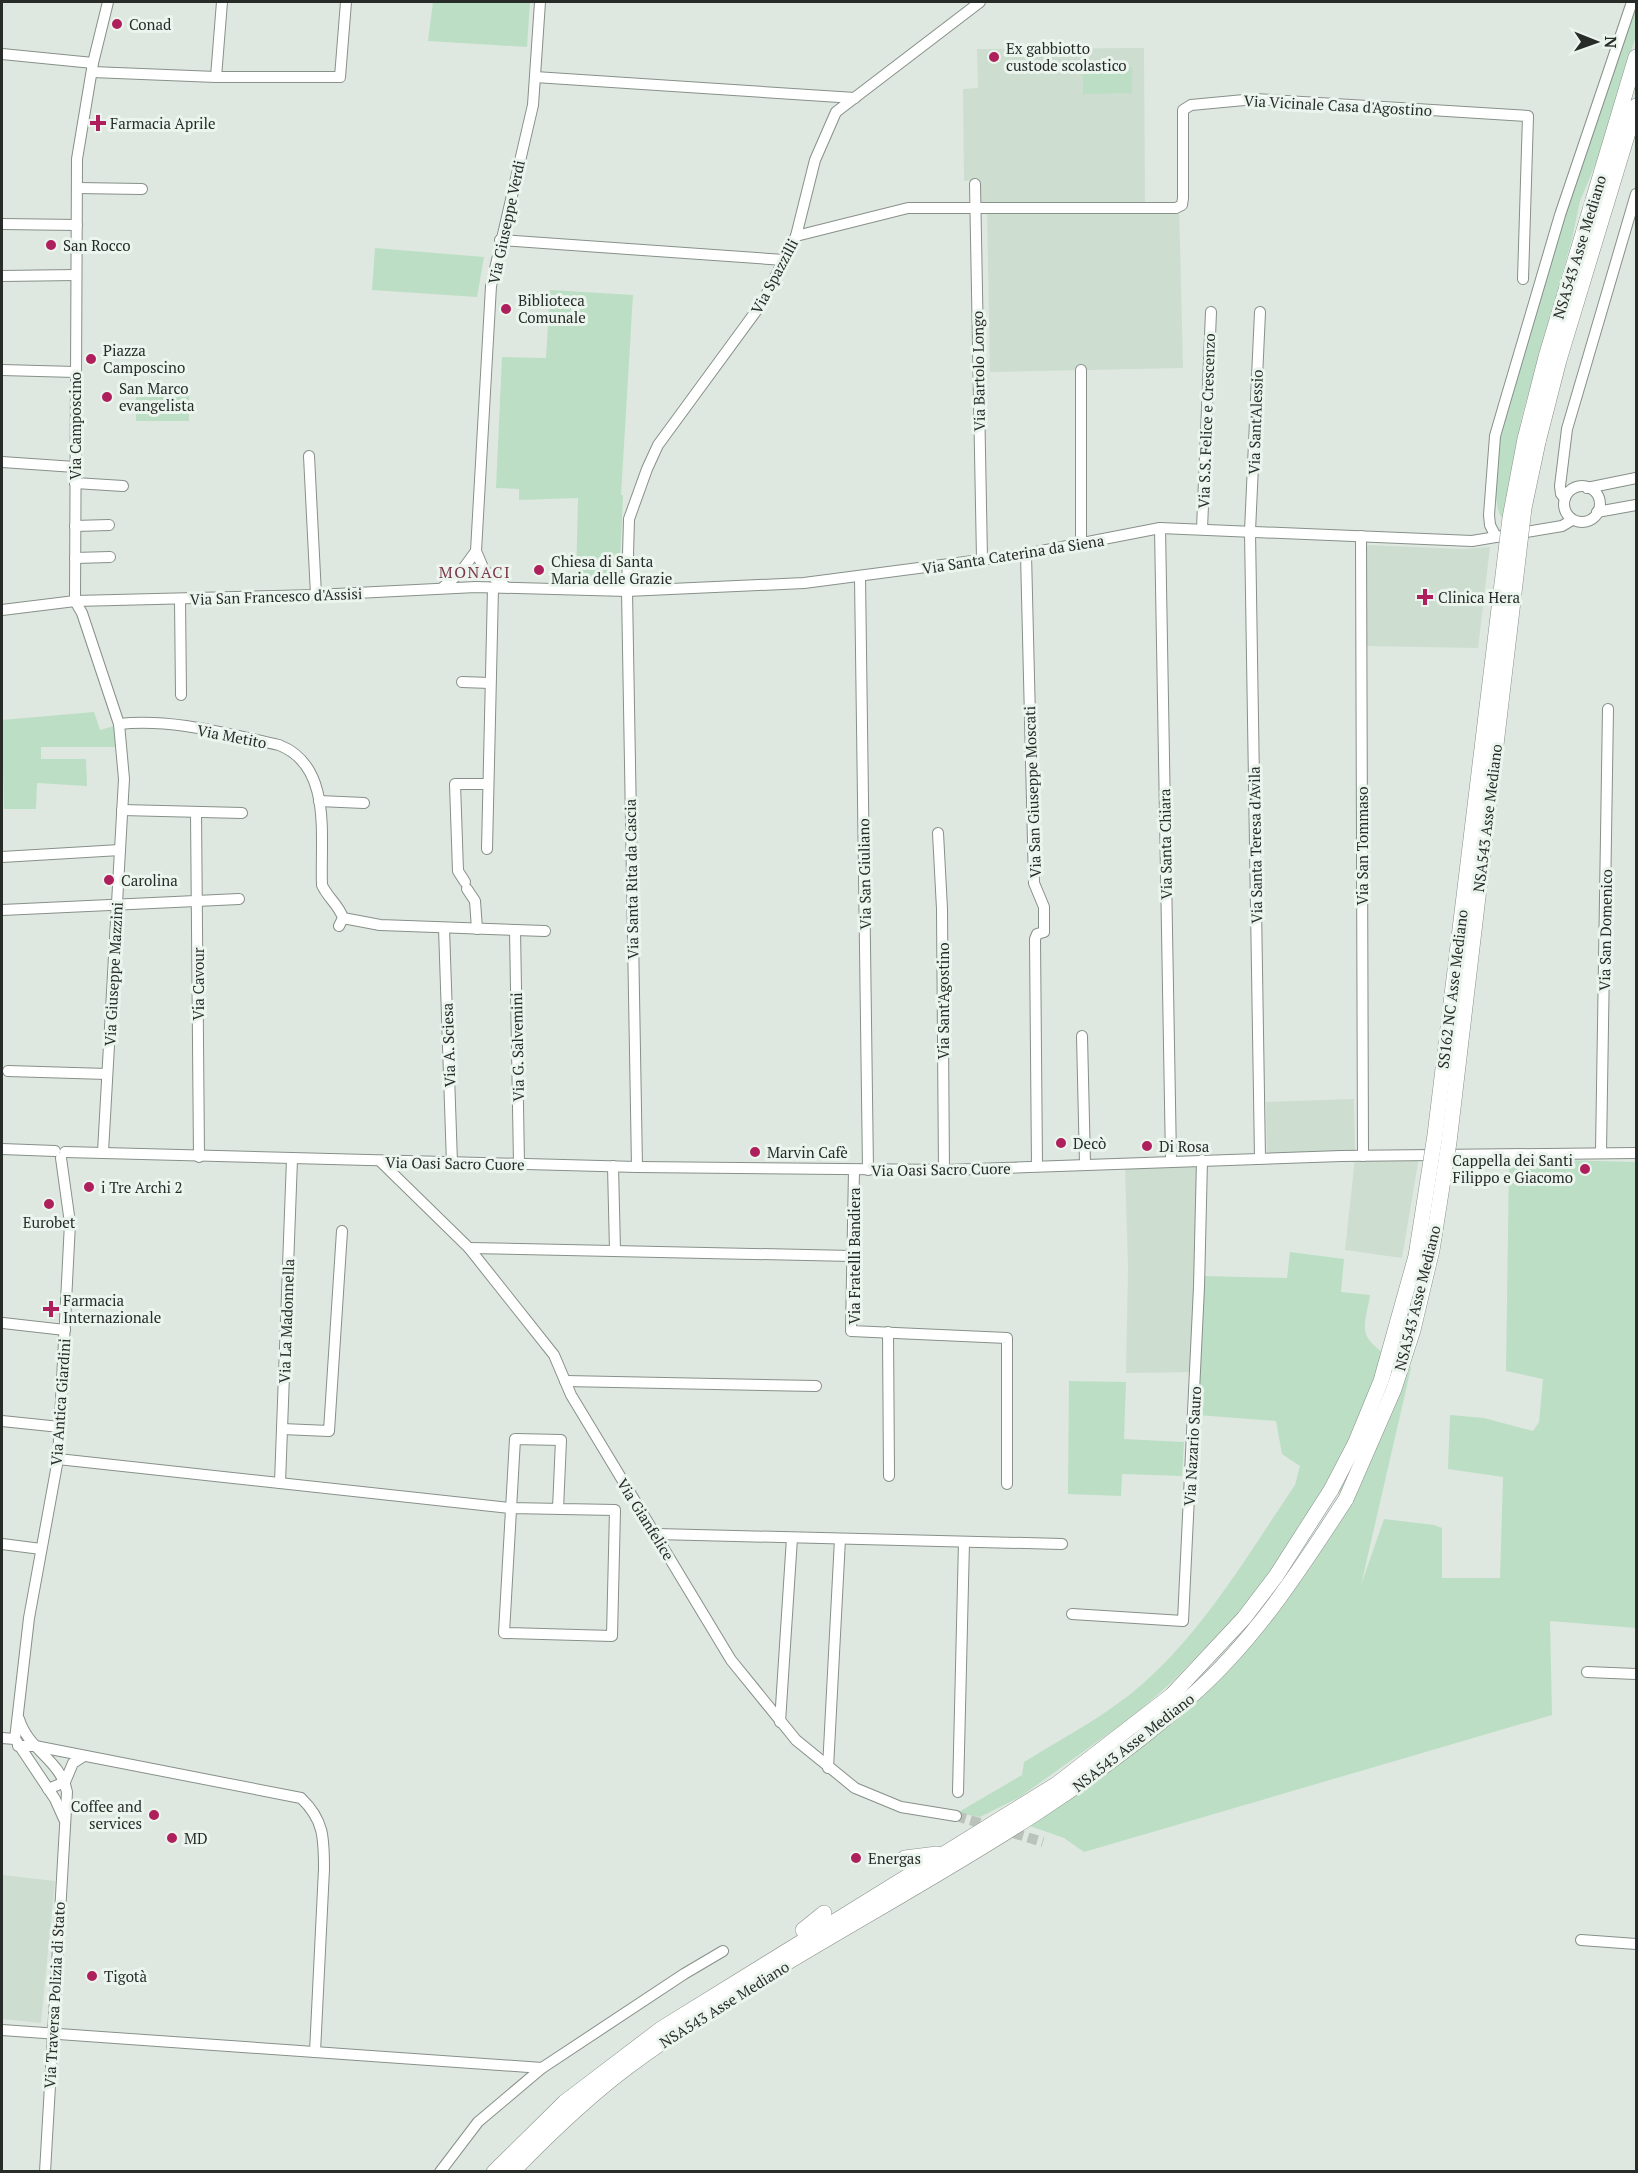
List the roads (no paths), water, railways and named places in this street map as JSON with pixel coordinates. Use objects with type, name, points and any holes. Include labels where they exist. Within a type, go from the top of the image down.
[{"type":"highway","name":"NSA543 Asse Mediano","points":[[512,2172],[559,2124],[627,2067],[672,2035],[777,1968],[878,1911],[1064,1796],[1146,1736],[1226,1662],[1290,1586],[1346,1499],[1395,1389],[1413,1330],[1431,1250],[1449,1142],[1531,441],[1546,357],[1636,57]]},
{"type":"highway","name":"SS162 NC Asse Mediano","points":[[1331,1490],[1381,1381],[1416,1256],[1435,1135],[1510,518],[1531,441],[1560,360],[1636,106]]},
{"type":"highway","name":"NSA543 Asse Mediano","points":[[494,2172],[565,2102],[622,2058],[773,1958],[1057,1784],[1172,1695],[1244,1618],[1276,1576],[1331,1490]]},
{"type":"highway","points":[[905,1858],[920,1858],[948,1851]]},
{"type":"highway","points":[[773,1958],[824,1913]]},
{"type":"street","name":"Via Camposcino","points":[[75,601],[77,159],[92,68],[108,2]]},
{"type":"street","points":[[216,77],[222,2]]},
{"type":"street","points":[[2,54],[92,68],[216,77],[340,77],[346,2]]},
{"type":"street","name":"Via Giuseppe Verdi","points":[[475,563],[491,286],[533,105],[540,2]]},
{"type":"street","name":"Via Spazzilli","points":[[627,591],[629,519],[651,461],[658,445],[762,303],[796,236],[815,160],[836,112],[980,2]]},
{"type":"street","points":[[1496,537],[1489,515],[1495,435],[1560,215],[1632,2]]},
{"type":"street","points":[[535,77],[855,98]]},
{"type":"street","name":"Via Vicinale Casa d'Agostino","points":[[796,236],[908,208],[975,210],[1176,208],[1182,205],[1183,198],[1181,118],[1183,110],[1191,105],[1255,99],[1528,116],[1523,279]]},
{"type":"street","name":"Via Bartolo Longo","points":[[975,184],[982,559]]},
{"type":"street","points":[[77,188],[142,189]]},
{"type":"street","points":[[1565,498],[1561,494],[1560,486],[1567,429],[1636,194]]},
{"type":"street","points":[[2,224],[77,225]]},
{"type":"street","points":[[500,240],[784,260]]},
{"type":"street","points":[[2,276],[76,275]]},
{"type":"street","name":"Via S.S. Felice e Crescenzo","points":[[1202,530],[1211,312]]},
{"type":"street","name":"Via Sant'Alessio","points":[[1250,531],[1260,312]]},
{"type":"street","points":[[2,370],[75,372]]},
{"type":"street","points":[[1081,370],[1081,544]]},
{"type":"street","points":[[309,456],[316,595]]},
{"type":"street","points":[[2,462],[75,467]]},
{"type":"street","points":[[1550,527],[1556,523],[1564,510],[1565,498],[1575,489],[1636,478]]},
{"type":"street","points":[[75,483],[123,486]]},
{"type":"street","points":[[1587,488],[1592,489],[1600,498],[1597,512]]},
{"type":"street","points":[[1564,510],[1572,520],[1588,520],[1597,512],[1636,505]]},
{"type":"street","name":"Via Santa Caterina da Siena","points":[[476,587],[627,591],[804,583],[1026,554],[1160,528],[1472,541],[1566,524],[1572,520]]},
{"type":"street","points":[[75,526],[109,525]]},
{"type":"street","name":"Via Santa Chiara","points":[[1160,528],[1171,1160]]},
{"type":"street","name":"Via Santa Teresa d'Avila","points":[[1250,531],[1260,1158]]},
{"type":"street","name":"Via San Tommaso","points":[[1361,536],[1363,1156]]},
{"type":"street","name":"Via San Giuseppe Moscati","points":[[1026,554],[1034,883],[1044,907],[1044,932],[1037,934],[1035,939],[1037,1166]]},
{"type":"street","points":[[75,558],[110,557]]},
{"type":"street","points":[[475,563],[480,579],[476,587]]},
{"type":"street","points":[[475,563],[495,581],[509,588]]},
{"type":"street","points":[[438,589],[452,582],[475,563]]},
{"type":"street","name":"Via San Giuliano","points":[[860,577],[868,1170]]},
{"type":"street","name":"Via San Francesco d'Assisi","points":[[3,607],[75,601],[316,595],[476,587]]},
{"type":"street","points":[[487,849],[493,588]]},
{"type":"street","name":"Via Santa Rita da Cascia","points":[[627,591],[637,1167]]},
{"type":"street","points":[[180,599],[181,694]]},
{"type":"street","points":[[75,601],[82,613],[119,724]]},
{"type":"street","points":[[462,682],[490,683]]},
{"type":"street","name":"Via San Domenico","points":[[1601,1152],[1608,709]]},
{"type":"street","name":"Via Metito","points":[[119,724],[142,721],[184,726],[279,745],[292,750],[304,761],[319,791],[322,885],[341,922],[545,931]]},
{"type":"street","name":"Via Giuseppe Mazzini","points":[[103,1152],[124,779],[119,724]]},
{"type":"street","points":[[477,929],[476,901],[458,871],[455,784],[488,784]]},
{"type":"street","points":[[319,801],[364,803]]},
{"type":"street","points":[[122,810],[242,813]]},
{"type":"street","name":"Via Cavour","points":[[196,812],[199,1157]]},
{"type":"street","name":"Via Sant'Agostino","points":[[938,832],[942,909],[944,1170]]},
{"type":"street","points":[[2,857],[120,850]]},
{"type":"street","points":[[2,910],[117,902],[239,899]]},
{"type":"street","name":"Via A. Sciesa","points":[[444,928],[452,1162]]},
{"type":"street","name":"Via G. Salvemini","points":[[515,930],[519,1164]]},
{"type":"street","points":[[1082,1036],[1085,1164]]},
{"type":"street","points":[[8,1071],[107,1074]]},
{"type":"street","name":"Via Oasi Sacro Cuore","points":[[2,1149],[199,1157],[854,1170],[944,1170],[1260,1158],[1636,1153]]},
{"type":"street","name":"Via Antica Giardini","points":[[17,1742],[29,1618],[58,1459],[70,1223],[60,1153]]},
{"type":"street","name":"Via La Madonnella","points":[[280,1483],[292,1159]]},
{"type":"street","name":"Via Nazario Sauro","points":[[1072,1614],[1183,1621],[1199,1287],[1202,1160]]},
{"type":"street","name":"Via Gianfelice","points":[[380,1161],[469,1248],[554,1355],[577,1405],[731,1660],[780,1722],[828,1767],[855,1788],[901,1807],[956,1816]]},
{"type":"street","points":[[614,1166],[615,1251]]},
{"type":"street","name":"Via Fratelli Bandiera","points":[[854,1170],[851,1331],[1007,1338],[1007,1484]]},
{"type":"street","points":[[282,1429],[328,1431],[342,1231]]},
{"type":"street","points":[[469,1248],[852,1256]]},
{"type":"street","points":[[3,1323],[65,1330]]},
{"type":"street","points":[[888,1332],[889,1476]]},
{"type":"street","points":[[565,1381],[816,1386]]},
{"type":"street","points":[[2,1421],[60,1427]]},
{"type":"street","points":[[58,1459],[510,1508],[558,1509],[615,1510],[612,1636],[504,1633],[510,1508],[515,1439],[561,1440],[558,1509]]},
{"type":"street","points":[[657,1534],[1062,1544]]},
{"type":"street","points":[[780,1722],[792,1538]]},
{"type":"street","points":[[828,1767],[840,1539]]},
{"type":"street","points":[[958,1792],[964,1542]]},
{"type":"street","points":[[2,1544],[40,1549]]},
{"type":"street","points":[[1587,1672],[1636,1674]]},
{"type":"street","points":[[18,1716],[26,1737],[54,1763],[65,1782],[67,1803],[64,1819]]},
{"type":"street","points":[[2,1738],[301,1798],[317,1813],[324,1839],[324,1869],[315,2052]]},
{"type":"street","points":[[17,1742],[48,1789],[64,1819]]},
{"type":"street","points":[[31,1765],[37,1758],[45,1755]]},
{"type":"street","points":[[48,1789],[65,1782],[73,1763],[84,1756]]},
{"type":"street","name":"Via Traversa Polizia di Stato","points":[[45,2172],[64,1819]]},
{"type":"street","points":[[1581,1940],[1636,1944]]},
{"type":"street","points":[[440,2172],[478,2122],[542,2068],[684,1974],[723,1951]]},
{"type":"street","points":[[2,2030],[542,2068]]},
{"type":"tunnel","points":[[956,1816],[1043,1842]]},
{"type":"place","name":"Conad","points":[[117,24]]},
{"type":"place","name":"Ex gabbiotto custode scolastico","points":[[994,57]]},
{"type":"place","name":"Farmacia Aprile","points":[[98,123]]},
{"type":"place","name":"San Rocco","points":[[51,245]]},
{"type":"place","name":"Biblioteca Comunale","points":[[506,309]]},
{"type":"place","name":"Piazza Camposcino","points":[[91,359]]},
{"type":"place","name":"San Marco evangelista","points":[[107,397]]},
{"type":"place","name":"Chiesa di Santa Maria delle Grazie","points":[[539,570]]},
{"type":"place","name":"Clinica Hera","points":[[1425,597]]},
{"type":"place","name":"Carolina","points":[[109,880]]},
{"type":"place","name":"Decò","points":[[1061,1143]]},
{"type":"place","name":"Di Rosa","points":[[1147,1146]]},
{"type":"place","name":"Marvin Cafè","points":[[755,1152]]},
{"type":"place","name":"Cappella dei Santi Filippo e Giacomo","points":[[1585,1169]]},
{"type":"place","name":"i Tre Archi 2","points":[[89,1187]]},
{"type":"place","name":"Eurobet","points":[[49,1204]]},
{"type":"place","name":"Farmacia Internazionale","points":[[51,1309]]},
{"type":"place","name":"Coffee and services","points":[[154,1815]]},
{"type":"place","name":"MD","points":[[172,1838]]},
{"type":"place","name":"Energas","points":[[856,1858]]},
{"type":"place","name":"Tigotà","points":[[92,1976]]},
{"type":"district","name":"MONACI","points":[[475,572]]}]
